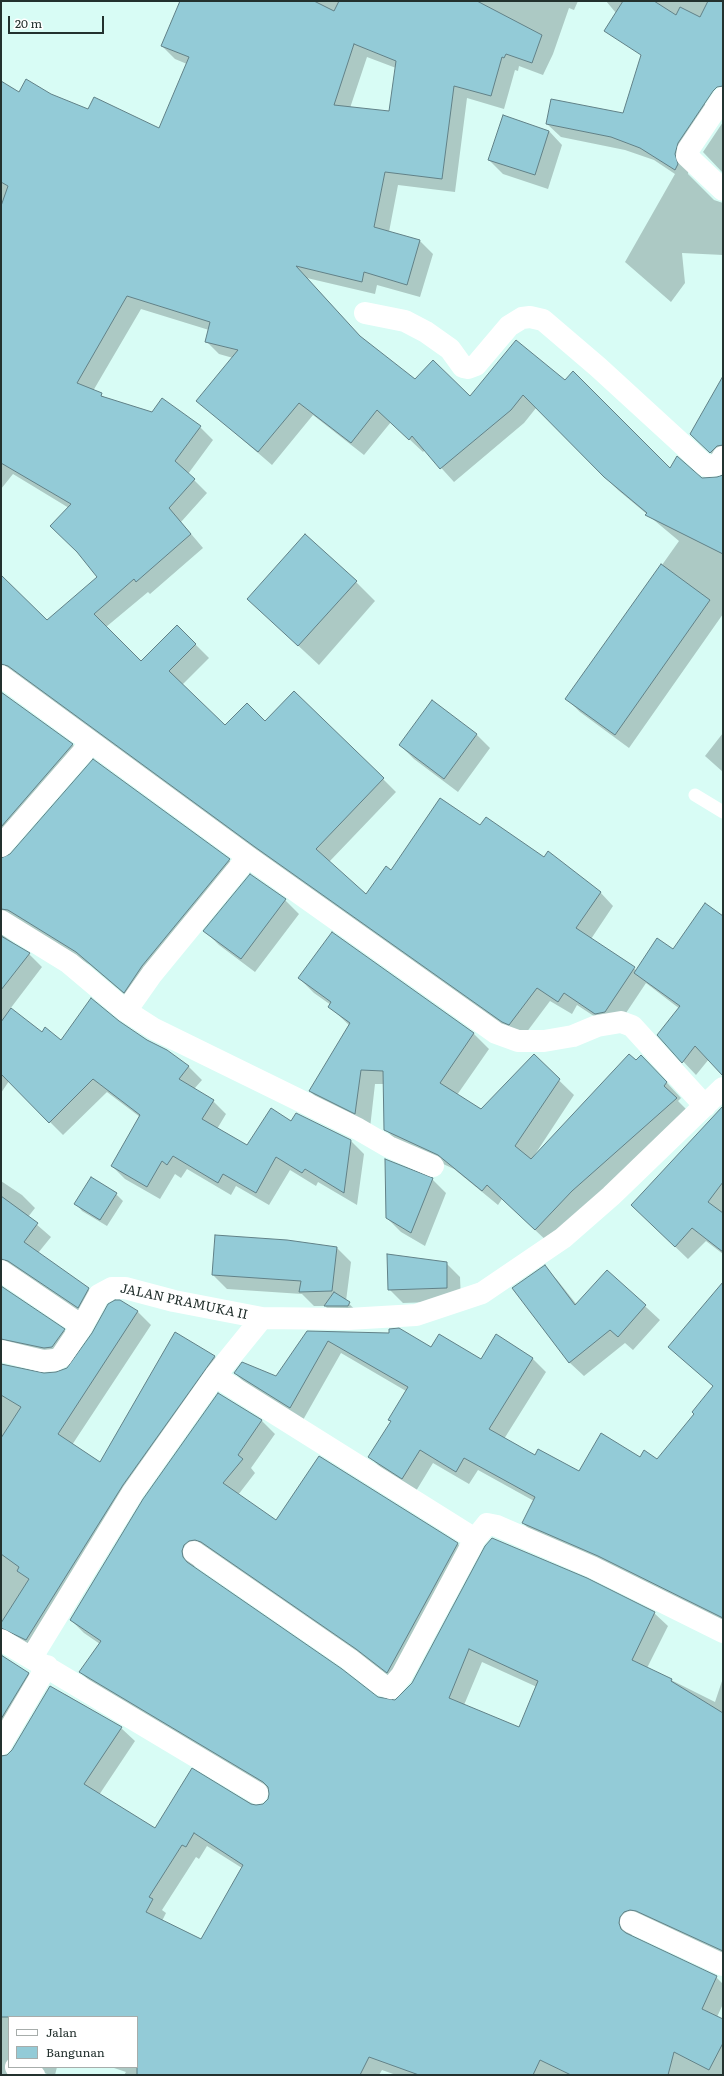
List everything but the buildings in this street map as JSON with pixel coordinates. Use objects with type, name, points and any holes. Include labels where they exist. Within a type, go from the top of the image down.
[{"type":"street","points":[[723,98],[688,150],[687,156],[723,190]]},
{"type":"street","points":[[365,313],[405,321],[426,332],[450,349],[463,367],[468,368],[476,365],[509,326],[522,318],[530,317],[543,320],[598,367],[706,466],[711,467],[716,465],[723,457]]},
{"type":"street","points":[[1,676],[248,857],[496,1033],[518,1041],[544,1041],[573,1036],[603,1025],[621,1022],[632,1026],[705,1106]]},
{"type":"street","points":[[1,846],[91,743]]},
{"type":"street","points":[[126,1011],[152,974],[248,857]]},
{"type":"street","points":[[1,921],[69,963],[126,1011],[154,1029],[358,1129],[389,1147],[433,1166]]},
{"type":"street","name":"JALAN PRAMUKA II","points":[[1,1351],[43,1361],[56,1360],[61,1357],[82,1326],[99,1295],[112,1288],[125,1288],[174,1301],[262,1318],[348,1319],[416,1314],[482,1293],[563,1238],[611,1196],[723,1088]]},
{"type":"street","points":[[1,1271],[82,1326]]},
{"type":"street","points":[[1,1744],[39,1662],[133,1492],[215,1376],[262,1318]]},
{"type":"street","points":[[215,1376],[475,1539]]},
{"type":"street","points":[[194,1552],[350,1659],[382,1684],[391,1688],[402,1675],[475,1539],[487,1524],[497,1526],[592,1567],[723,1632]]},
{"type":"street","points":[[1,1640],[257,1793]]},
{"type":"street","points":[[631,1922],[723,1965]]},
{"type":"street","points":[[18,2068],[34,2075]]},
{"type":"lane","points":[[695,795],[723,812]]}]
